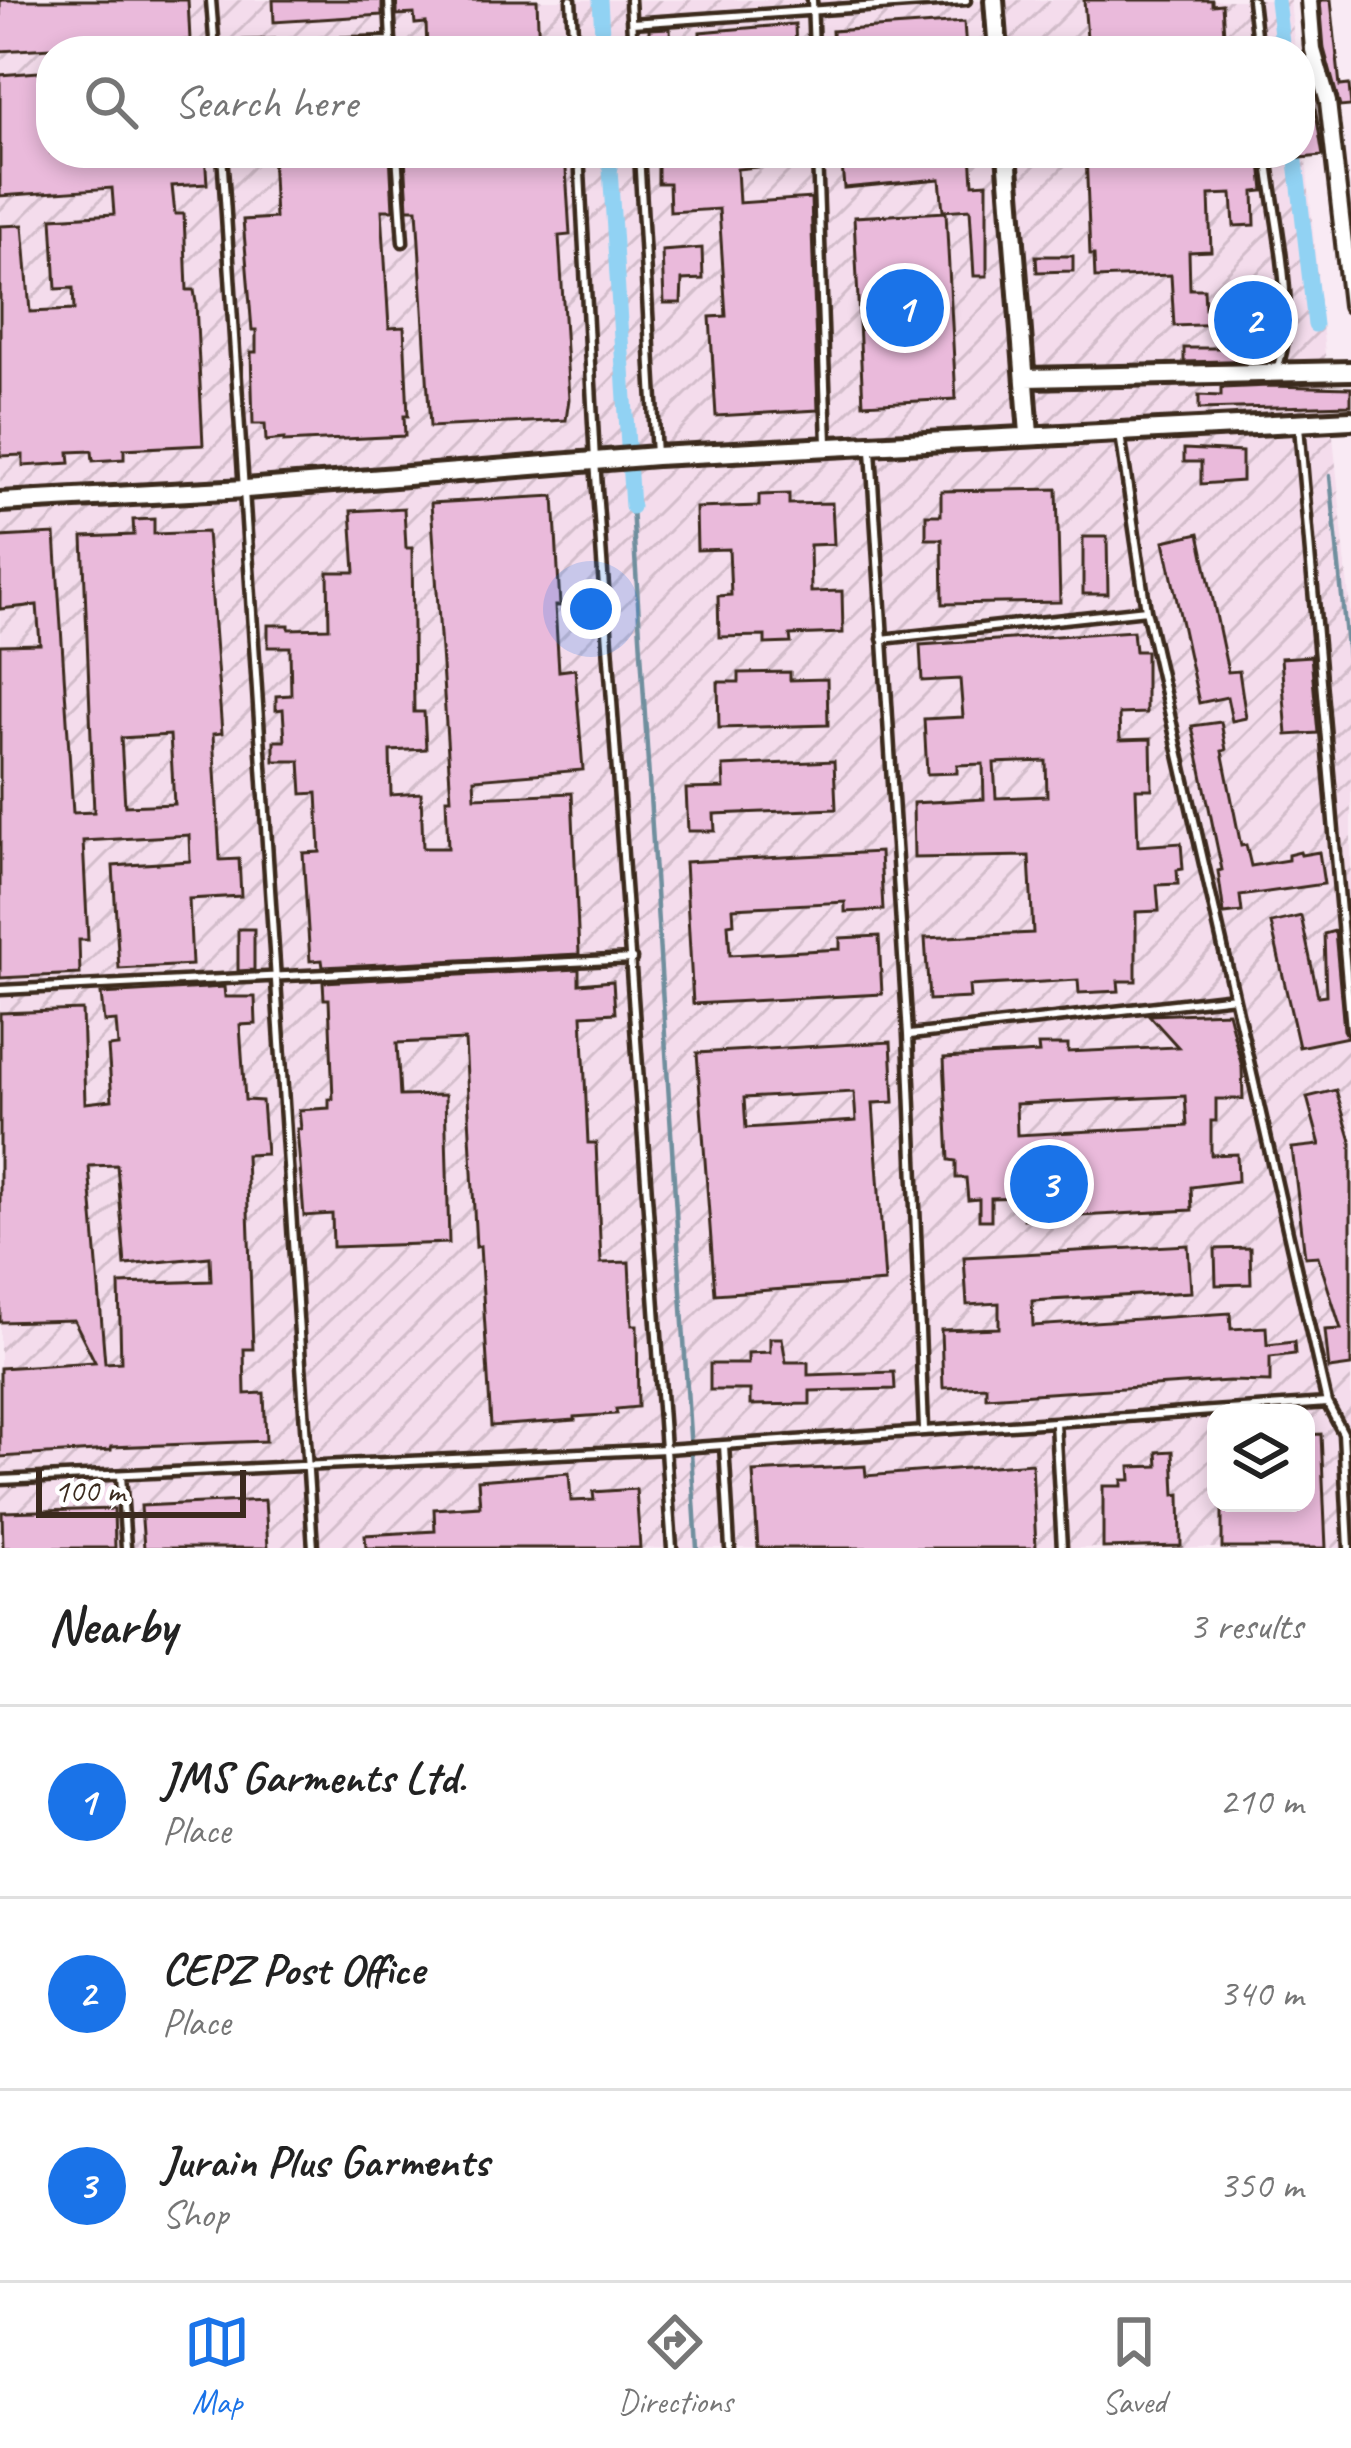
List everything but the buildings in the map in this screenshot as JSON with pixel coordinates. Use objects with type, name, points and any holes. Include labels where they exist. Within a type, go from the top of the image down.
[{"type":"street","points":[[994,0],[997,36]]},
{"type":"street","points":[[1309,0],[1312,36]]},
{"type":"street","points":[[1315,57],[1328,102],[1351,305]]},
{"type":"street","points":[[1008,168],[1029,434]]},
{"type":"street","points":[[1026,378],[1351,371]]},
{"type":"street","points":[[0,502],[246,489],[656,456],[1351,419]]},
{"type":"lane","points":[[211,0],[213,36]]},
{"type":"lane","points":[[389,0],[391,36]]},
{"type":"lane","points":[[571,0],[573,36]]},
{"type":"lane","points":[[630,0],[632,36]]},
{"type":"lane","points":[[812,0],[813,36]]},
{"type":"lane","points":[[632,23],[966,0]]},
{"type":"lane","points":[[1252,0],[1256,36]]},
{"type":"lane","points":[[223,168],[313,1548]]},
{"type":"lane","points":[[399,168],[403,242]]},
{"type":"lane","points":[[580,168],[671,1548]]},
{"type":"lane","points":[[640,168],[656,456]]},
{"type":"lane","points":[[818,168],[827,447]]},
{"type":"lane","points":[[1269,168],[1284,304],[1284,350],[1276,373]]},
{"type":"lane","points":[[1299,422],[1351,1029]]},
{"type":"lane","points":[[1120,434],[1146,610],[1327,1403],[1343,1433],[1349,1548]]},
{"type":"lane","points":[[871,448],[908,1035],[924,1429]]},
{"type":"lane","points":[[883,639],[1146,610]]},
{"type":"lane","points":[[0,990],[632,959]]},
{"type":"lane","points":[[908,1035],[1234,997]]},
{"type":"lane","points":[[0,1480],[666,1449],[1327,1403]]},
{"type":"lane","points":[[1055,1422],[1062,1548]]},
{"type":"lane","points":[[724,1445],[730,1548]]},
{"type":"lane","points":[[121,1474],[126,1548]]},
{"type":"shaded area","points":[[0,0],[1290,0],[1294,36],[36,36],[36,168],[1307,168],[1351,619],[1351,1548],[0,1548]]},
{"type":"waterway","points":[[600,0],[602,36]]},
{"type":"waterway","points":[[1277,0],[1281,36]]},
{"type":"waterway","points":[[610,168],[632,507]]},
{"type":"waterway","points":[[1297,168],[1315,325]]},
{"type":"waterway","points":[[1330,476],[1351,687]]},
{"type":"waterway","points":[[632,507],[697,1548]]},
{"type":"place","name":"JMS Garments Ltd.","points":[[905,308]]},
{"type":"place","name":"CEPZ Post Office","points":[[1253,320]]},
{"type":"place","name":"Jurain Plus Garments","points":[[1049,1184]]}]
